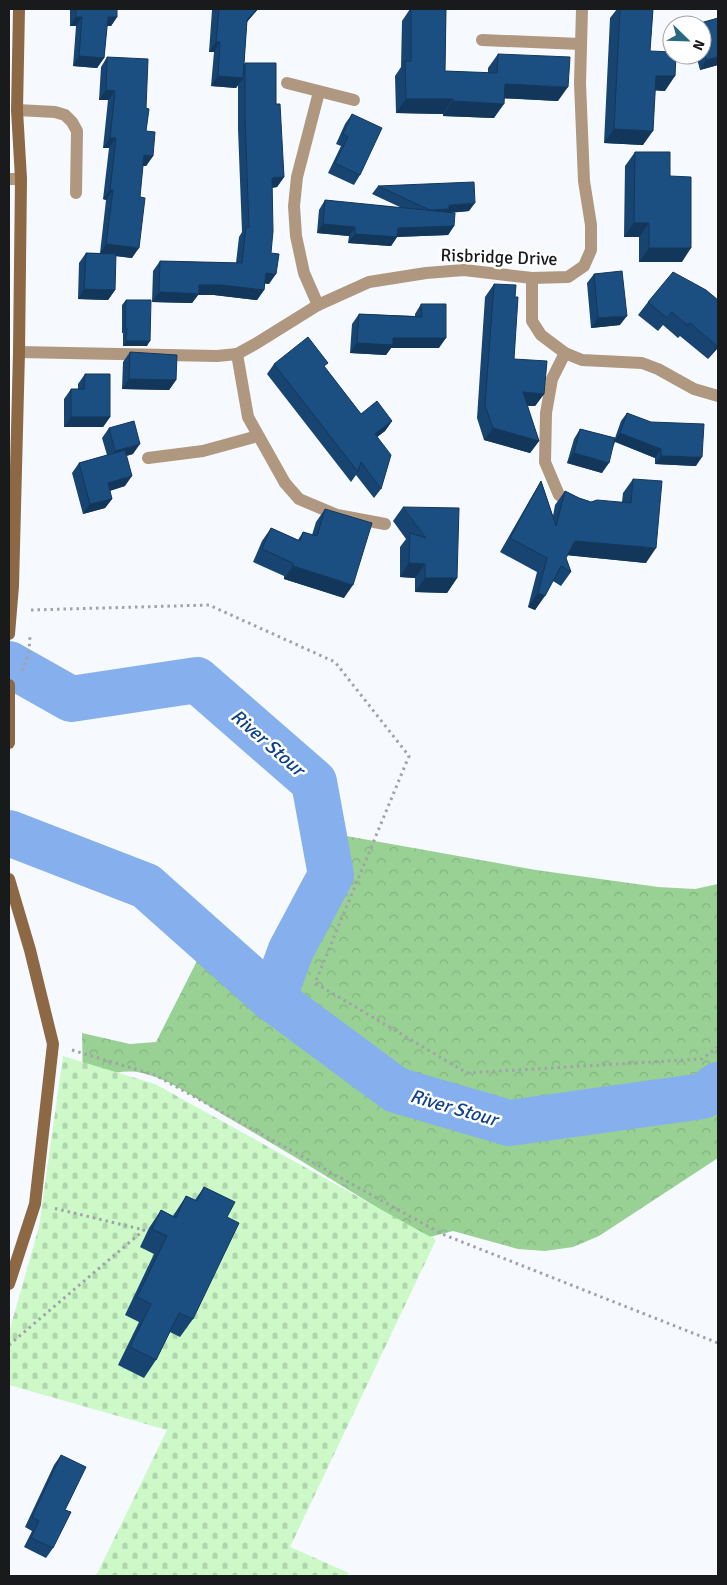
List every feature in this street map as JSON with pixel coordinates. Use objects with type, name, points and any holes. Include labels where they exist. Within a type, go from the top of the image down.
[{"type":"street","points":[[9,634],[12,598],[19,352],[15,179],[19,9]]},
{"type":"street","name":"Risbridge Drive","points":[[19,352],[217,356],[237,354],[257,344],[318,305],[370,282],[426,273],[464,270],[532,278],[568,277],[584,266],[590,250],[590,225],[584,181],[580,82],[582,9]]},
{"type":"street","points":[[482,40],[581,44]]},
{"type":"street","points":[[287,83],[354,100]]},
{"type":"street","points":[[318,305],[304,273],[296,236],[294,206],[297,177],[319,92]]},
{"type":"street","points":[[17,110],[55,112],[66,115],[72,122],[77,131],[76,193]]},
{"type":"street","points":[[532,278],[532,321],[540,335],[565,353],[582,360],[642,363],[658,369],[694,389],[718,396]]},
{"type":"street","points":[[565,353],[552,379],[546,413],[545,462],[560,495],[582,508]]},
{"type":"street","points":[[237,354],[248,417],[286,483],[299,499],[337,515],[385,524]]},
{"type":"street","points":[[148,458],[203,451],[258,436]]},
{"type":"street","points":[[9,685],[9,743]]},
{"type":"street","points":[[9,879],[30,950],[53,1044],[35,1204],[9,1284]]},
{"type":"path","points":[[31,610],[209,604],[335,662],[409,756],[315,983],[466,1073],[702,1060],[718,1047]]},
{"type":"path","points":[[53,1044],[155,1075],[442,1234],[718,1343]]},
{"type":"path","points":[[9,1345],[144,1230],[35,1204]]},
{"type":"green space","points":[[324,832],[536,870],[658,887],[695,889],[718,884],[718,1064],[708,1070],[630,1098],[568,1112],[538,1115],[480,1110],[437,1097],[398,1077],[253,968],[309,921],[318,908]]},
{"type":"green space","points":[[201,953],[223,967],[241,989],[265,1006],[371,1080],[423,1109],[497,1133],[547,1135],[592,1133],[677,1116],[718,1101],[718,1158],[599,1236],[573,1247],[545,1251],[518,1249],[453,1231],[426,1238],[196,1098],[153,1076],[134,1072],[119,1072],[83,1085],[82,1033],[130,1044],[156,1042]]},
{"type":"green space","points":[[63,1056],[155,1084],[436,1240],[290,1547],[349,1573],[347,1576],[96,1576],[167,1430],[9,1385],[9,1332],[39,1227]]},
{"type":"building","points":[[76,9],[117,9],[117,17],[108,17],[104,58],[79,56],[82,17],[76,17]]},
{"type":"building","points":[[219,9],[257,9],[247,20],[243,78],[218,76],[220,42],[216,42]]},
{"type":"building","points":[[411,9],[446,9],[445,71],[497,73],[498,54],[570,57],[568,87],[505,84],[504,104],[453,101],[453,99],[406,99],[405,61],[411,61]]},
{"type":"building","points":[[620,9],[653,9],[650,51],[662,52],[662,65],[676,65],[675,76],[656,76],[653,131],[614,129]]},
{"type":"building","points":[[718,18],[718,57],[712,58],[712,20]]},
{"type":"building","points":[[107,57],[148,59],[146,108],[149,109],[146,131],[155,132],[153,156],[144,155],[140,197],[145,198],[139,248],[106,244],[113,190],[110,190],[116,138],[110,138],[115,91],[106,90]]},
{"type":"building","points":[[245,63],[276,63],[276,104],[280,104],[284,177],[272,178],[273,231],[271,253],[279,254],[276,274],[266,273],[264,290],[221,285],[199,285],[199,294],[159,292],[160,261],[242,263],[246,227],[249,227]]},
{"type":"building","points":[[352,114],[382,128],[360,175],[335,163],[348,137],[343,134]]},
{"type":"building","points":[[635,152],[670,152],[670,176],[691,177],[691,248],[649,248],[649,223],[634,223]]},
{"type":"building","points":[[474,182],[475,203],[449,205],[449,209],[430,210],[378,186]]},
{"type":"building","points":[[325,200],[455,213],[454,226],[398,228],[397,237],[355,234],[355,227],[323,224]]},
{"type":"building","points":[[86,253],[116,254],[115,290],[84,289]]},
{"type":"building","points":[[622,271],[627,316],[598,318],[594,274]]},
{"type":"building","points":[[673,272],[706,290],[718,300],[717,346],[690,323],[687,325],[672,312],[667,318],[648,302]]},
{"type":"building","points":[[494,284],[516,285],[515,297],[518,297],[514,359],[547,361],[544,394],[523,392],[539,441],[493,428],[485,405]]},
{"type":"building","points":[[126,300],[151,300],[150,341],[126,341]]},
{"type":"building","points":[[421,304],[446,304],[446,338],[393,338],[393,345],[357,343],[359,314],[422,317]]},
{"type":"building","points":[[308,337],[328,363],[324,366],[361,414],[377,401],[392,421],[375,434],[391,455],[381,489],[361,462],[358,472],[274,364]]},
{"type":"building","points":[[130,352],[177,355],[176,380],[129,379]]},
{"type":"building","points":[[85,374],[110,374],[110,417],[71,417],[71,389],[84,389]]},
{"type":"building","points":[[627,413],[651,422],[704,424],[702,457],[661,456],[661,449],[620,433]]},
{"type":"building","points":[[134,421],[140,444],[115,451],[109,428]]},
{"type":"building","points":[[580,429],[615,438],[609,463],[574,453]]},
{"type":"building","points":[[125,450],[132,476],[108,483],[112,499],[90,504],[79,463]]},
{"type":"building","points":[[633,479],[662,481],[656,548],[575,541],[566,558],[571,572],[561,566],[545,596],[538,593],[547,558],[510,538],[541,481],[556,526],[565,491],[591,502],[597,500],[631,503]]},
{"type":"building","points":[[403,507],[459,508],[457,578],[425,578],[425,564],[409,563],[410,533],[426,538]]},
{"type":"building","points":[[325,509],[372,523],[353,585],[293,566],[293,563],[262,549],[271,528],[300,541],[303,532],[317,536]]},
{"type":"building","points":[[204,1187],[235,1202],[227,1217],[239,1223],[193,1319],[179,1313],[156,1360],[130,1347],[151,1304],[137,1297],[167,1236],[152,1229],[161,1210],[176,1218],[186,1196],[197,1201]]},
{"type":"building","points":[[61,1455],[86,1467],[65,1510],[71,1512],[53,1548],[31,1538],[39,1521],[32,1517]]},
{"type":"waterway","name":"River Stour","points":[[9,664],[71,699],[197,680],[314,782],[331,875],[291,950],[273,999]]},
{"type":"waterway","name":"River Stour","points":[[9,833],[146,886],[273,999],[396,1090],[509,1123],[703,1096],[718,1085]]}]
